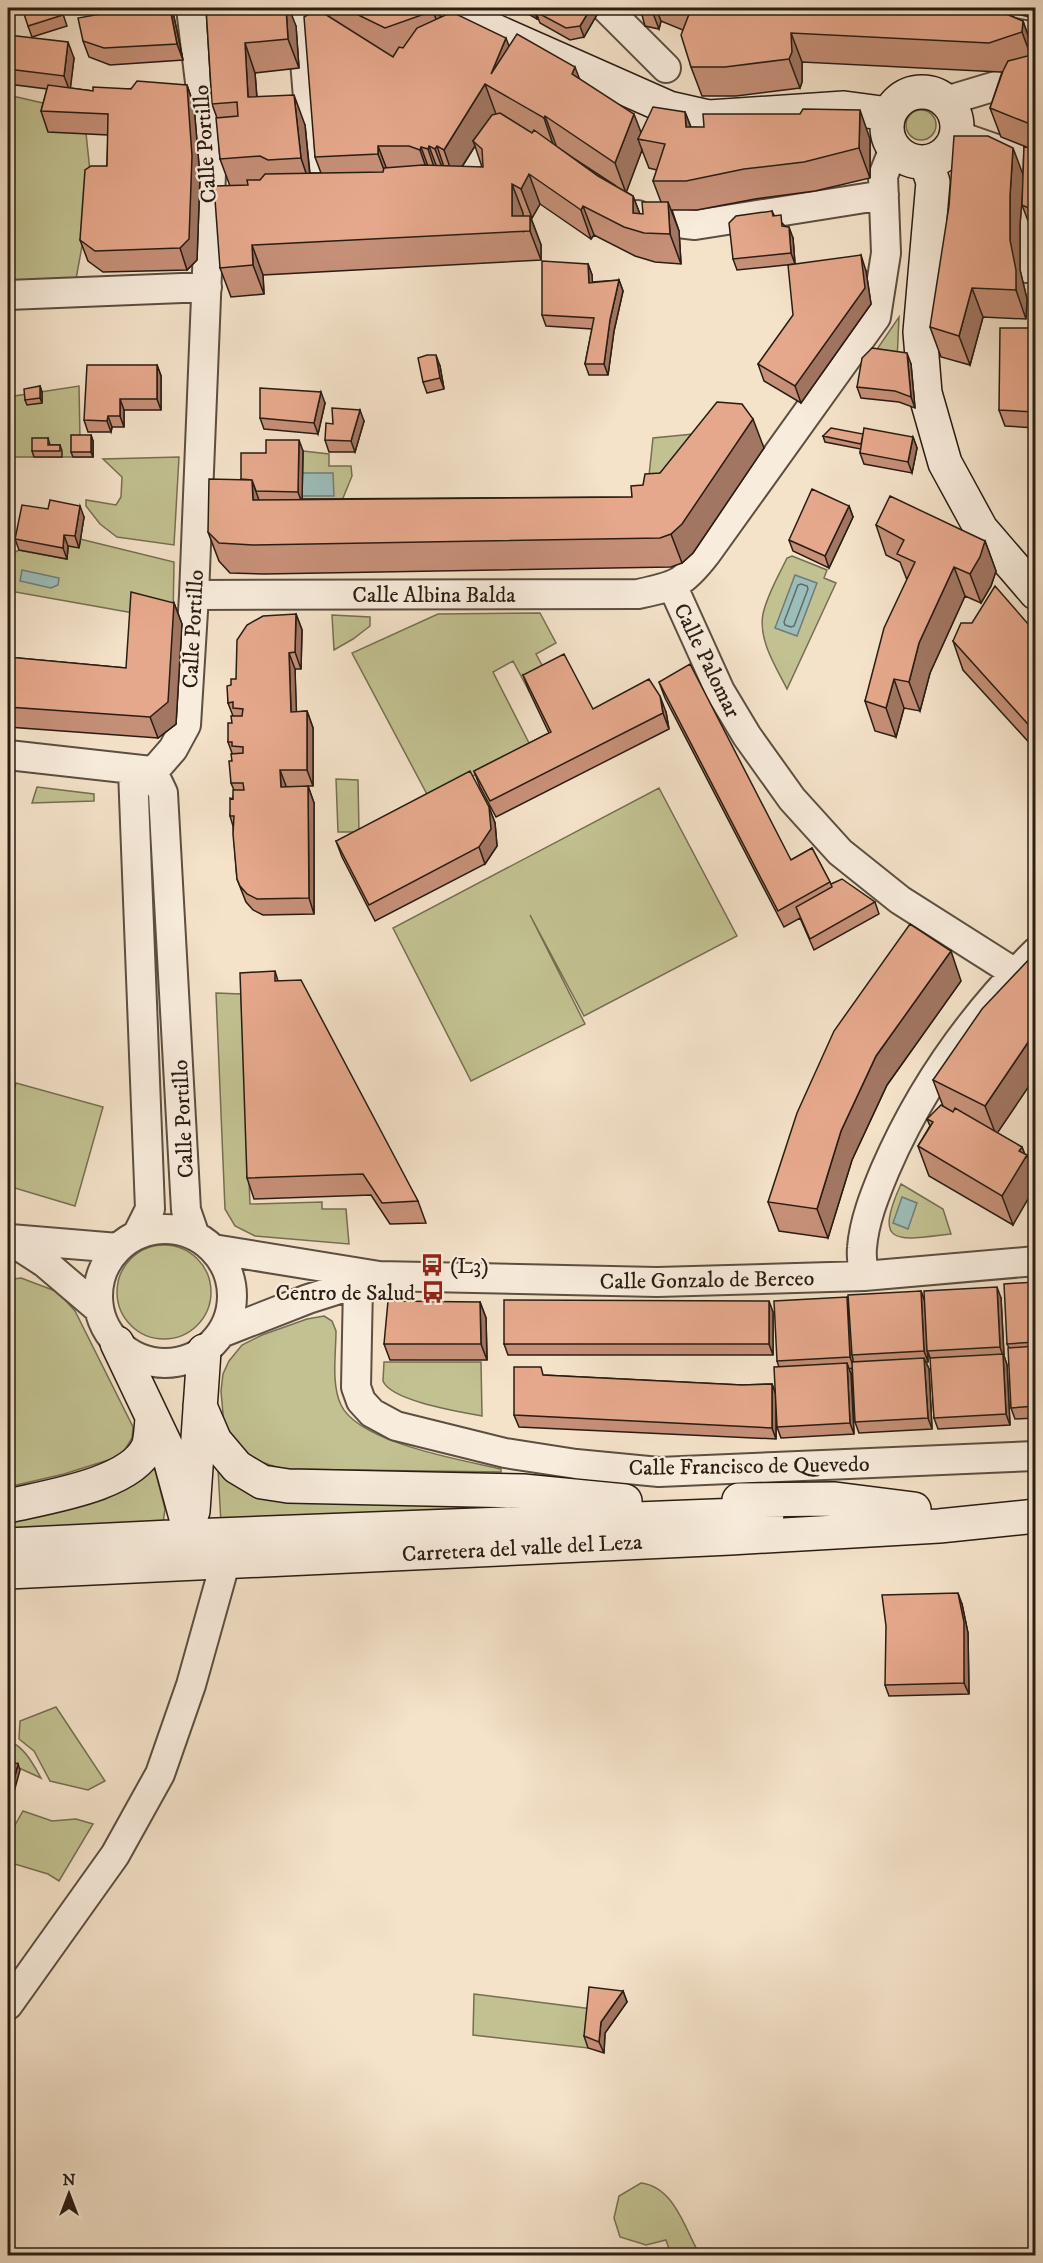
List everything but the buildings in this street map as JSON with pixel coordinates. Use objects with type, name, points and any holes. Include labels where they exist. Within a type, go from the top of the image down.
[{"type":"main road","points":[[443,8],[472,24],[669,108],[709,117],[844,108],[890,114]]},
{"type":"main road","points":[[921,92],[934,94],[946,101],[955,117],[956,135],[950,148],[940,157],[926,162],[908,159],[894,148],[887,126],[890,114],[897,103],[908,95],[921,92]]},
{"type":"main road","points":[[926,162],[933,182],[920,332],[925,393],[945,463],[981,529],[1035,593]]},
{"type":"main road","points":[[8,1558],[177,1549],[191,1536],[200,1406],[212,1342]]},
{"type":"main road","points":[[117,1343],[167,1448],[191,1536],[215,1548],[410,1538],[495,1548]]},
{"type":"main road","points":[[200,1406],[215,1441],[237,1467],[262,1482],[523,1491],[634,1502],[835,1499],[914,1509]]},
{"type":"main road","points":[[8,1506],[108,1480],[135,1465],[148,1446],[152,1419]]},
{"type":"main road","name":"Carretera del valle del Leza","points":[[8,1545],[666,1516],[914,1509],[1035,1509]]},
{"type":"main road","name":"Carretera del valle del Leza","points":[[8,1572],[939,1526],[1035,1516]]},
{"type":"street","name":"Calle Portillo","points":[[143,771],[173,749],[186,725],[207,287],[222,201],[211,173],[191,8]]},
{"type":"street","points":[[606,8],[666,68]]},
{"type":"street","points":[[296,10],[362,50]]},
{"type":"street","points":[[296,10],[316,195]]},
{"type":"street","points":[[969,25],[1035,37]]},
{"type":"street","points":[[946,101],[1035,74]]},
{"type":"street","points":[[422,189],[469,187],[479,152],[505,130],[532,147]]},
{"type":"street","points":[[956,135],[1032,162],[1026,268]]},
{"type":"street","name":"Calle Palomar","points":[[894,148],[883,176],[886,253],[876,317],[706,554],[692,572],[673,587],[720,691],[747,736],[792,799],[840,852],[900,900],[1014,973]]},
{"type":"street","points":[[615,200],[644,219],[695,225],[884,195]]},
{"type":"street","points":[[8,295],[207,287]]},
{"type":"street","name":"Calle Albina Balda","points":[[194,595],[638,594],[673,587]]},
{"type":"street","points":[[8,755],[143,771]]},
{"type":"street","name":"Calle Portillo","points":[[128,1242],[150,1209],[143,771]]},
{"type":"street","name":"Calle Portillo","points":[[143,771],[159,782],[164,804],[186,1210],[204,1243]]},
{"type":"street","points":[[864,1276],[861,1249],[872,1200],[903,1129],[940,1067],[1014,973],[1035,952]]},
{"type":"street","points":[[166,1229],[181,1231],[204,1243],[226,1268],[232,1290],[230,1313],[212,1342],[187,1359],[168,1363],[149,1361],[132,1354],[117,1343],[106,1327],[99,1309],[98,1292],[101,1276],[108,1261],[128,1242],[151,1231],[166,1229]]},
{"type":"street","points":[[8,1239],[128,1242]]},
{"type":"street","points":[[8,1239],[45,1263],[99,1309]]},
{"type":"street","name":"Calle Gonzalo de Berceo","points":[[204,1243],[368,1280],[657,1282],[864,1276],[1035,1261]]},
{"type":"street","name":"Calle Gonzalo de Berceo","points":[[212,1342],[308,1299],[368,1280]]},
{"type":"street","name":"Calle Francisco de Quevedo","points":[[368,1280],[355,1336],[356,1388],[361,1401],[372,1413],[396,1426],[515,1454],[576,1464],[659,1472],[1035,1456]]},
{"type":"street","name":"Calle Francisco de Quevedo","points":[[308,1299],[327,1304],[345,1313],[355,1336]]},
{"type":"street","points":[[8,2005],[115,1855],[160,1774],[191,1685],[226,1560]]},
{"type":"shaded area","points":[[8,95],[56,106],[86,133],[92,191],[76,279],[8,283]]},
{"type":"shaded area","points":[[921,110],[932,114],[936,125],[932,136],[921,140],[910,136],[906,125],[910,114]]},
{"type":"shaded area","points":[[899,317],[897,361],[871,358]]},
{"type":"shaded area","points":[[79,386],[80,439],[93,441],[93,457],[8,457],[8,397]]},
{"type":"shaded area","points":[[714,432],[648,485],[653,438]]},
{"type":"shaded area","points":[[303,451],[329,454],[329,466],[351,466],[352,476],[341,503],[300,504]]},
{"type":"shaded area","points":[[179,457],[174,545],[117,537],[100,524],[86,506],[86,500],[116,505],[121,497],[122,477],[103,459]]},
{"type":"shaded area","points":[[80,539],[174,562],[173,620],[10,591],[8,593],[8,556],[19,550],[67,559],[68,546],[79,547]]},
{"type":"shaded area","points":[[792,556],[827,570],[824,578],[836,583],[787,689],[765,643],[762,624],[770,592],[787,558]]},
{"type":"shaded area","points":[[540,613],[556,643],[536,654],[550,680],[529,691],[513,661],[493,672],[531,747],[429,798],[352,653],[438,614]]},
{"type":"shaded area","points":[[332,615],[370,617],[370,626],[334,650]]},
{"type":"shaded area","points":[[336,779],[358,780],[359,832],[338,832]]},
{"type":"shaded area","points":[[37,787],[94,794],[94,801],[32,803]]},
{"type":"shaded area","points":[[659,788],[737,936],[584,1016],[530,915],[585,1024],[471,1081],[393,928]]},
{"type":"shaded area","points":[[216,993],[241,994],[250,1204],[322,1202],[322,1209],[346,1209],[349,1244],[255,1236],[235,1226],[225,1209]]},
{"type":"shaded area","points":[[16,1083],[103,1107],[75,1206],[8,1186],[8,1112]]},
{"type":"shaded area","points":[[901,1184],[943,1209],[951,1234],[905,1238],[890,1230],[889,1220]]},
{"type":"shaded area","points":[[164,1245],[182,1249],[197,1259],[207,1274],[211,1292],[207,1310],[197,1325],[182,1335],[164,1339],[146,1335],[131,1325],[121,1310],[117,1292],[121,1274],[131,1259],[146,1249]]},
{"type":"shaded area","points":[[21,1278],[58,1292],[75,1311],[133,1427],[132,1438],[121,1456],[64,1474],[8,1487],[8,1282]]},
{"type":"shaded area","points":[[324,1316],[332,1321],[336,1331],[336,1388],[341,1405],[351,1418],[368,1430],[389,1440],[438,1455],[501,1469],[501,1472],[282,1469],[244,1456],[224,1425],[221,1391],[223,1374],[229,1361],[242,1345],[262,1335],[307,1319]]},
{"type":"shaded area","points":[[384,1362],[481,1362],[482,1416],[412,1400],[399,1394],[383,1381]]},
{"type":"shaded area","points":[[152,1458],[165,1509],[163,1523],[8,1530],[8,1514]]},
{"type":"shaded area","points":[[218,1469],[550,1504],[221,1523]]},
{"type":"shaded area","points":[[56,1707],[105,1781],[88,1790],[50,1781],[34,1751],[19,1739],[20,1721]]},
{"type":"shaded area","points":[[8,1740],[24,1751],[41,1778],[8,1763]]},
{"type":"shaded area","points":[[23,1811],[52,1821],[76,1819],[93,1824],[59,1881],[48,1874],[8,1862],[8,1828],[15,1825]]},
{"type":"shaded area","points":[[474,1994],[592,2009],[588,2048],[473,2035]]},
{"type":"shaded area","points":[[641,2183],[653,2186],[671,2201],[700,2255],[671,2255],[666,2240],[646,2245],[620,2237],[614,2218],[619,2196]]},
{"type":"water","points":[[301,473],[333,473],[334,496],[302,496]]},
{"type":"water","points":[[22,570],[59,578],[58,585],[51,588],[20,581]]},
{"type":"water","points":[[795,575],[817,583],[797,636],[775,628]]},
{"type":"water","points":[[902,1197],[917,1203],[908,1229],[893,1223]]},
{"type":"place","name":"(L3)","points":[[432,1265]]},
{"type":"place","name":"Centro de Salud","points":[[433,1292]]}]
